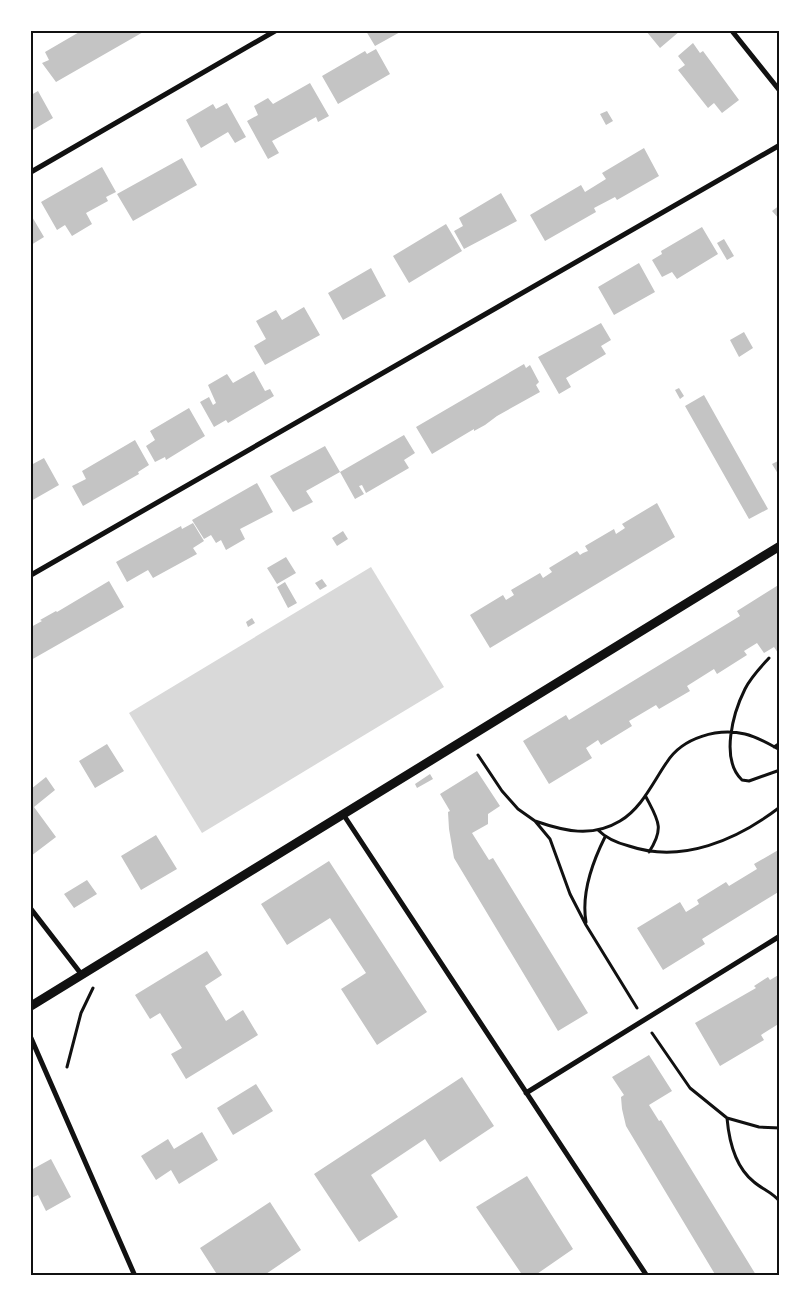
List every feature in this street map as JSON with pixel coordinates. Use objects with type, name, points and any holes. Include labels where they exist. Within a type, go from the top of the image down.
[{"type":"street","points":[[31,172],[275,31]]},
{"type":"street","points":[[732,31],[780,91]]},
{"type":"street","points":[[31,575],[780,145]]},
{"type":"street","points":[[31,1006],[780,546]]},
{"type":"street","points":[[343,814],[647,1276]]},
{"type":"street","points":[[31,908],[82,975]]},
{"type":"street","points":[[526,1093],[780,936]]},
{"type":"street","points":[[31,1038],[135,1276]]},
{"type":"path","points":[[769,658],[745,689],[735,714],[730,754],[737,776],[742,780],[749,781],[780,770]]},
{"type":"path","points":[[535,821],[574,832],[598,830],[620,822],[631,813],[645,796],[676,751],[689,742],[711,734],[732,732],[746,734],[780,750]]},
{"type":"path","points":[[774,747],[780,743]]},
{"type":"path","points":[[478,755],[502,791],[518,809],[535,821],[550,839],[570,894],[586,925],[644,1020],[690,1088],[727,1118],[759,1127],[780,1128]]},
{"type":"path","points":[[645,796],[660,826],[656,841],[649,852]]},
{"type":"path","points":[[598,830],[605,837],[649,852],[692,851],[721,842],[751,826],[780,807]]},
{"type":"path","points":[[586,925],[583,908],[586,889],[593,864],[605,837]]},
{"type":"path","points":[[67,1067],[82,1013],[95,983]]},
{"type":"path","points":[[727,1118],[729,1137],[742,1170],[780,1202]]},
{"type":"shaded area","points":[[371,567],[444,687],[202,833],[129,713]]},
{"type":"building","points":[[81,31],[145,31],[56,82],[42,63],[49,60],[45,52]]},
{"type":"building","points":[[366,31],[402,31],[375,46]]},
{"type":"building","points":[[646,31],[680,31],[660,48]]},
{"type":"building","points":[[693,43],[700,53],[703,51],[739,100],[722,113],[714,103],[708,108],[678,70],[685,65],[678,56]]},
{"type":"building","points":[[376,49],[390,74],[338,104],[322,76],[365,51],[367,54]]},
{"type":"building","points":[[310,83],[329,116],[318,122],[316,117],[272,141],[279,153],[268,159],[247,121],[258,115],[254,106],[268,98],[273,104]]},
{"type":"building","points":[[38,91],[53,118],[31,131],[31,95]]},
{"type":"building","points":[[227,103],[246,137],[235,143],[228,132],[201,148],[186,120],[213,104],[216,109]]},
{"type":"building","points":[[607,111],[613,121],[606,125],[600,114]]},
{"type":"building","points":[[644,148],[659,176],[617,200],[615,197],[594,208],[596,212],[545,241],[530,215],[581,185],[585,192],[606,179],[602,173]]},
{"type":"building","points":[[182,158],[197,185],[133,221],[117,194]]},
{"type":"building","points":[[102,167],[116,192],[106,197],[108,201],[86,213],[92,224],[72,236],[65,225],[57,230],[41,202]]},
{"type":"building","points":[[501,193],[517,221],[464,249],[454,231],[463,226],[459,218]]},
{"type":"building","points":[[780,205],[780,220],[772,211]]},
{"type":"building","points":[[31,215],[44,237],[31,245]]},
{"type":"building","points":[[446,224],[462,251],[409,283],[393,256]]},
{"type":"building","points":[[702,227],[718,254],[677,279],[672,272],[662,277],[652,260],[662,254],[661,251]]},
{"type":"building","points":[[724,239],[734,256],[727,260],[717,243]]},
{"type":"building","points":[[639,263],[655,292],[614,315],[598,287]]},
{"type":"building","points":[[371,268],[386,296],[343,320],[328,293]]},
{"type":"building","points":[[304,307],[320,335],[265,365],[254,346],[266,339],[256,321],[276,310],[282,320]]},
{"type":"building","points":[[601,323],[611,340],[601,346],[606,354],[566,378],[571,387],[559,394],[538,357]]},
{"type":"building","points":[[744,332],[753,348],[739,357],[730,340]]},
{"type":"building","points":[[524,364],[526,368],[530,365],[539,382],[536,385],[540,392],[432,454],[416,427]]},
{"type":"building","points":[[254,371],[265,391],[270,389],[274,396],[228,423],[226,420],[214,427],[200,402],[209,397],[213,405],[216,403],[208,385],[227,374],[233,383]]},
{"type":"building","points":[[679,388],[684,396],[680,399],[675,390]]},
{"type":"building","points":[[704,395],[768,509],[749,519],[685,406]]},
{"type":"building","points":[[189,408],[205,436],[166,460],[165,457],[155,462],[146,446],[155,440],[150,431]]},
{"type":"building","points":[[404,435],[415,453],[404,460],[409,468],[366,493],[362,485],[359,486],[364,494],[355,499],[340,472]]},
{"type":"building","points":[[135,440],[149,465],[138,472],[139,474],[83,506],[72,486],[86,479],[82,471]]},
{"type":"building","points":[[325,446],[340,472],[306,491],[313,502],[293,512],[270,476]]},
{"type":"building","points":[[44,458],[59,485],[31,501],[31,465]]},
{"type":"building","points":[[780,460],[780,477],[772,464]]},
{"type":"building","points":[[257,483],[273,512],[240,529],[245,539],[226,550],[221,540],[216,543],[211,535],[204,539],[192,520]]},
{"type":"building","points":[[657,503],[675,537],[490,648],[470,615],[503,595],[506,600],[514,595],[511,590],[540,573],[543,578],[552,572],[549,568],[577,551],[580,555],[588,551],[585,546],[614,529],[616,534],[625,528],[622,524]]},
{"type":"building","points":[[193,523],[204,541],[193,548],[197,554],[153,578],[148,570],[127,582],[116,562],[181,526],[182,529]]},
{"type":"building","points":[[343,531],[348,539],[337,546],[332,538]]},
{"type":"building","points":[[286,557],[296,573],[277,584],[267,568]]},
{"type":"building","points":[[322,579],[327,586],[320,590],[315,583]]},
{"type":"building","points":[[109,581],[124,607],[31,660],[31,627]]},
{"type":"building","points":[[285,582],[297,603],[288,608],[277,587]]},
{"type":"building","points":[[780,584],[780,656],[774,647],[764,653],[757,643],[744,651],[747,655],[717,674],[714,669],[687,686],[690,691],[659,709],[656,705],[629,721],[632,726],[601,745],[598,740],[586,748],[592,758],[549,784],[523,741],[566,715],[569,720],[740,616],[737,611]]},
{"type":"building","points":[[252,618],[255,623],[248,627],[246,622]]},
{"type":"building","points":[[107,744],[124,771],[95,788],[79,761]]},
{"type":"building","points":[[477,771],[500,806],[488,814],[488,824],[472,833],[489,860],[493,858],[588,1013],[558,1031],[454,858],[449,829],[448,812],[450,811],[440,794]]},
{"type":"building","points":[[430,774],[433,779],[417,788],[415,784]]},
{"type":"building","points":[[46,777],[55,790],[34,807],[56,837],[31,856],[31,789]]},
{"type":"building","points":[[156,835],[177,869],[141,890],[121,856]]},
{"type":"building","points":[[780,849],[780,891],[702,939],[705,944],[663,970],[637,928],[680,902],[686,912],[699,904],[697,900],[726,882],[729,886],[757,869],[754,864]]},
{"type":"building","points":[[329,861],[427,1012],[377,1045],[341,989],[366,973],[330,918],[287,945],[261,904]]},
{"type":"building","points":[[87,880],[97,894],[74,908],[64,894]]},
{"type":"building","points":[[207,951],[222,975],[205,986],[226,1021],[243,1010],[258,1035],[186,1079],[171,1054],[182,1048],[160,1013],[150,1019],[135,995]]},
{"type":"building","points":[[780,974],[780,1023],[761,1035],[764,1040],[720,1066],[695,1023],[756,988],[754,986],[768,977],[770,980]]},
{"type":"building","points":[[649,1055],[672,1091],[649,1105],[659,1121],[661,1120],[756,1275],[754,1276],[716,1276],[626,1126],[621,1097],[624,1095],[612,1077]]},
{"type":"building","points":[[462,1077],[494,1126],[440,1162],[425,1139],[371,1175],[398,1217],[359,1242],[314,1174]]},
{"type":"building","points":[[256,1084],[273,1111],[233,1135],[217,1108]]},
{"type":"building","points":[[202,1132],[218,1160],[179,1184],[171,1170],[156,1180],[141,1156],[168,1139],[174,1149]]},
{"type":"building","points":[[51,1159],[71,1197],[46,1211],[38,1195],[31,1198],[31,1170]]},
{"type":"building","points":[[527,1176],[573,1249],[534,1276],[523,1276],[476,1207]]},
{"type":"building","points":[[270,1202],[301,1250],[263,1276],[218,1276],[200,1248]]}]
